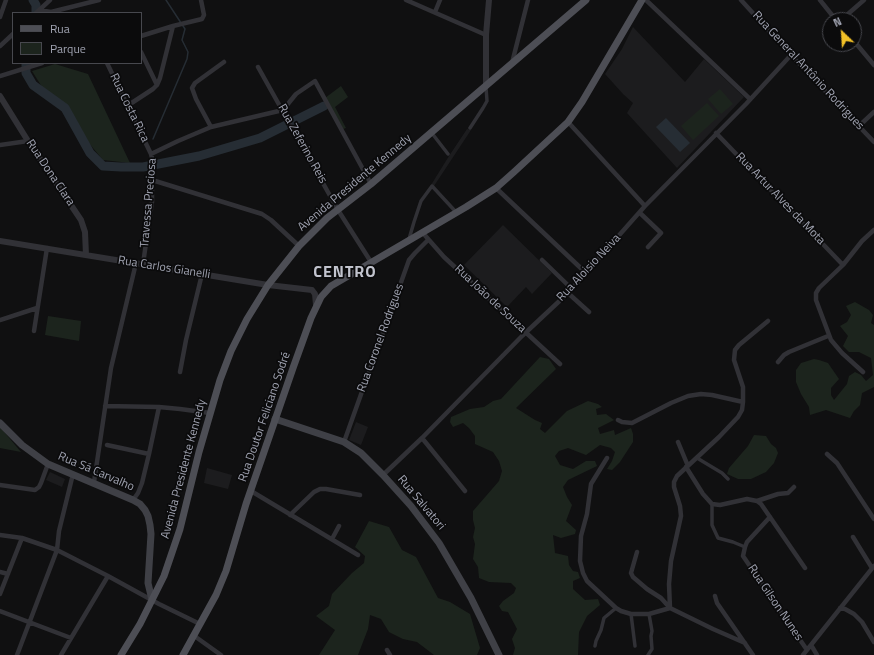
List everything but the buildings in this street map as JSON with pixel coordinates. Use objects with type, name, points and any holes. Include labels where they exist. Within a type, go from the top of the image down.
[{"type":"main road","name":"Avenida Presidente Kennedy","points":[[120,655],[132,639],[164,576],[173,552],[220,380],[231,351],[247,318],[268,285],[299,246],[314,231],[586,0]]},
{"type":"main road","name":"Rua Doutor Feliciano Sodré","points":[[183,655],[216,595],[226,571],[275,419],[316,305],[325,291],[409,239],[496,188],[568,122],[582,102],[642,0]]},
{"type":"main road","name":"Rua Salvatori","points":[[275,419],[344,442],[360,453],[383,475],[411,506],[439,543],[471,598],[499,655]]},
{"type":"main road","name":"Rua Sá Carvalho","points":[[0,423],[22,445],[48,464],[94,482],[140,504],[148,516],[150,525],[151,540],[148,582],[152,600]]},
{"type":"street","points":[[0,17],[6,0]]},
{"type":"street","points":[[38,12],[50,0]]},
{"type":"street","points":[[38,12],[51,12],[99,0]]},
{"type":"street","points":[[142,36],[202,19],[204,15],[201,0]]},
{"type":"street","points":[[406,0],[486,35]]},
{"type":"street","points":[[435,12],[440,0]]},
{"type":"street","points":[[470,128],[487,101],[486,35],[488,0]]},
{"type":"street","points":[[512,64],[528,0]]},
{"type":"street","points":[[646,0],[750,99]]},
{"type":"street","name":"Rua General Antônio Rodrigues","points":[[741,0],[791,56],[874,142]]},
{"type":"street","points":[[820,0],[830,12]]},
{"type":"street","points":[[850,12],[864,0]]},
{"type":"street","points":[[127,106],[157,85],[173,26]]},
{"type":"street","points":[[0,46],[12,35]]},
{"type":"street","points":[[862,51],[874,65]]},
{"type":"street","points":[[142,54],[157,85]]},
{"type":"street","name":"Rua Aloisio Neiva","points":[[383,475],[422,438],[526,332],[568,293],[645,206],[791,56]]},
{"type":"street","points":[[211,127],[196,99],[192,88],[195,83],[224,62]]},
{"type":"street","points":[[0,76],[38,64]]},
{"type":"street","name":"Rua Costa Rica","points":[[106,64],[152,156]]},
{"type":"street","name":"Rua Zeferino Reis","points":[[258,67],[338,210],[371,262]]},
{"type":"street","points":[[283,110],[296,94],[314,81],[371,184]]},
{"type":"street","name":"Rua Dona Clara","points":[[0,96],[28,142],[81,220],[85,232],[86,255]]},
{"type":"street","name":"Travessa Preciosa","points":[[143,264],[152,202],[152,156],[178,141],[211,127],[283,110]]},
{"type":"street","points":[[859,126],[874,112]]},
{"type":"street","points":[[568,122],[645,206]]},
{"type":"street","points":[[431,132],[448,154]]},
{"type":"street","name":"Rua Artur Alves da Mota","points":[[716,133],[843,265]]},
{"type":"street","points":[[1,144],[28,142]]},
{"type":"street","points":[[152,180],[262,214],[271,220],[299,246]]},
{"type":"street","points":[[409,239],[421,201],[432,186],[456,212]]},
{"type":"street","points":[[496,188],[586,273]]},
{"type":"street","points":[[640,213],[661,233],[648,247]]},
{"type":"street","points":[[863,372],[842,353],[828,336],[816,300],[816,293],[819,288],[843,265],[862,241],[874,230]]},
{"type":"street","name":"Rua João de Souza","points":[[422,232],[444,257],[560,364]]},
{"type":"street","name":"Rua Coronel Rodrigues","points":[[344,442],[409,260],[428,240]]},
{"type":"street","name":"Rua Carlos Gianelli","points":[[0,241],[268,285],[312,290],[315,294],[316,305]]},
{"type":"street","points":[[34,331],[47,248]]},
{"type":"street","points":[[542,260],[572,288]]},
{"type":"street","points":[[94,482],[111,368],[136,263]]},
{"type":"street","points":[[180,372],[202,274]]},
{"type":"street","points":[[568,293],[589,312]]},
{"type":"street","points":[[0,320],[37,308]]},
{"type":"street","points":[[670,608],[669,584],[671,561],[681,516],[674,482],[677,476],[738,417],[742,410],[743,387],[734,360],[735,350],[739,344],[768,321]]},
{"type":"street","points":[[778,362],[789,352],[828,336]]},
{"type":"street","points":[[618,420],[632,423],[671,403],[688,396],[701,394],[743,402]]},
{"type":"street","points":[[105,406],[180,408],[210,413]]},
{"type":"street","points":[[133,500],[142,483],[159,407]]},
{"type":"street","points":[[422,438],[465,491]]},
{"type":"street","points":[[678,442],[687,466],[703,494],[712,504],[720,505],[742,499],[757,501],[761,504],[805,568]]},
{"type":"street","points":[[108,445],[149,454]]},
{"type":"street","points":[[827,454],[837,463],[874,519]]},
{"type":"street","points":[[607,458],[593,479],[589,490],[588,510],[581,536],[580,561],[583,573],[587,581],[621,611],[631,614],[649,614],[670,608]]},
{"type":"street","points":[[697,458],[722,473],[728,479]]},
{"type":"street","points":[[0,485],[35,490],[39,488],[48,464]]},
{"type":"street","points":[[17,655],[57,550],[61,525],[73,474]]},
{"type":"street","points":[[757,501],[778,494],[788,493],[794,487]]},
{"type":"street","points":[[290,515],[314,492],[320,489],[360,495]]},
{"type":"street","points":[[251,491],[358,555]]},
{"type":"street","points":[[712,504],[712,525],[718,538],[745,547],[747,542],[770,517]]},
{"type":"street","points":[[332,539],[339,526]]},
{"type":"street","points":[[0,535],[22,538],[57,550],[200,624]]},
{"type":"street","points":[[803,655],[873,567],[853,537]]},
{"type":"street","points":[[0,594],[22,538]]},
{"type":"street","name":"Rua Gilson Nunes","points":[[745,547],[743,556],[745,560],[807,650]]},
{"type":"street","points":[[637,552],[631,572],[633,577],[647,589],[661,598],[670,608],[745,643]]},
{"type":"street","points":[[0,572],[8,574]]},
{"type":"street","points":[[61,655],[108,576]]},
{"type":"street","points":[[715,596],[717,603],[754,655]]},
{"type":"street","points":[[595,646],[604,618],[616,608]]},
{"type":"street","points":[[840,608],[854,614],[862,622],[874,642]]},
{"type":"street","points":[[0,611],[72,638]]},
{"type":"street","points":[[631,614],[634,646]]},
{"type":"street","points":[[648,655],[652,649],[652,626],[649,614]]},
{"type":"street","points":[[193,635],[220,655]]},
{"type":"street","points":[[811,645],[817,655]]},
{"type":"street","points":[[387,650],[390,655]]},
{"type":"shaded area","points":[[633,27],[685,82],[704,59],[744,97],[677,168],[627,113],[633,103],[605,74],[622,49]]},
{"type":"shaded area","points":[[666,118],[690,143],[680,152],[656,127]]},
{"type":"shaded area","points":[[467,129],[471,130],[434,186],[431,185],[449,156]]},
{"type":"shaded area","points":[[503,225],[552,273],[532,294],[526,287],[507,307],[464,265]]},
{"type":"shaded area","points":[[356,422],[368,427],[361,445],[349,440]]},
{"type":"shaded area","points":[[207,468],[232,475],[228,489],[204,483]]},
{"type":"shaded area","points":[[50,472],[65,479],[62,487],[46,480]]},
{"type":"green space","points":[[55,64],[88,74],[130,163],[103,160],[42,87],[32,71]]},
{"type":"green space","points":[[341,86],[348,97],[335,107],[346,128],[343,129],[325,98]]},
{"type":"green space","points":[[720,89],[733,104],[721,114],[708,99]]},
{"type":"green space","points":[[707,103],[719,116],[693,140],[681,126]]},
{"type":"green space","points":[[855,302],[869,310],[873,315],[871,323],[874,325],[874,387],[862,393],[860,405],[850,418],[826,410],[810,415],[809,407],[796,382],[796,370],[801,363],[814,359],[828,363],[839,379],[831,388],[831,395],[834,400],[847,384],[849,376],[855,372],[861,375],[866,381],[873,375],[871,358],[859,352],[849,352],[843,346],[848,336],[840,326],[847,322],[851,315],[846,306]]},
{"type":"green space","points":[[48,316],[81,321],[79,341],[45,335]]},
{"type":"green space","points":[[540,357],[549,359],[556,369],[516,408],[542,423],[540,429],[545,433],[567,411],[588,401],[602,407],[596,409],[597,415],[606,414],[614,420],[598,428],[600,434],[614,430],[615,435],[631,428],[633,434],[633,442],[620,462],[612,470],[607,469],[615,452],[611,448],[600,445],[586,455],[568,448],[559,451],[555,456],[560,465],[573,469],[586,461],[595,461],[597,466],[568,480],[563,487],[572,505],[566,521],[576,530],[575,534],[561,538],[553,535],[555,553],[568,556],[569,565],[573,571],[578,572],[580,578],[573,581],[573,589],[585,600],[598,599],[600,605],[587,616],[579,632],[578,655],[513,655],[515,648],[512,639],[517,629],[508,612],[502,611],[499,606],[514,593],[516,588],[511,583],[489,582],[479,578],[478,567],[473,559],[475,544],[473,537],[475,528],[473,511],[499,481],[502,471],[499,461],[493,452],[475,444],[475,436],[469,428],[463,423],[453,427],[450,422],[451,417],[470,409],[484,407],[493,401],[501,399]]},
{"type":"green space","points":[[0,427],[21,452],[0,448]]},
{"type":"green space","points":[[754,435],[766,436],[771,444],[776,448],[778,453],[774,463],[766,472],[751,479],[738,479],[727,474],[729,468],[748,446]]},
{"type":"green space","points":[[369,521],[389,527],[402,550],[416,557],[438,598],[450,602],[470,614],[480,648],[477,655],[434,655],[417,642],[403,639],[389,632],[381,619],[370,615],[368,629],[358,655],[319,655],[335,630],[316,616],[329,606],[332,594],[364,563],[365,556],[355,547]]},
{"type":"waterway","points":[[33,0],[36,5],[36,12]]},
{"type":"waterway","points":[[153,139],[187,59],[188,52],[182,40],[185,29],[166,0]]},
{"type":"waterway","points":[[26,64],[26,73],[33,85],[65,108],[90,153],[103,166],[143,167],[199,156],[260,138],[324,106]]},
{"type":"district","name":"CENTRO","points":[[345,273]]}]
